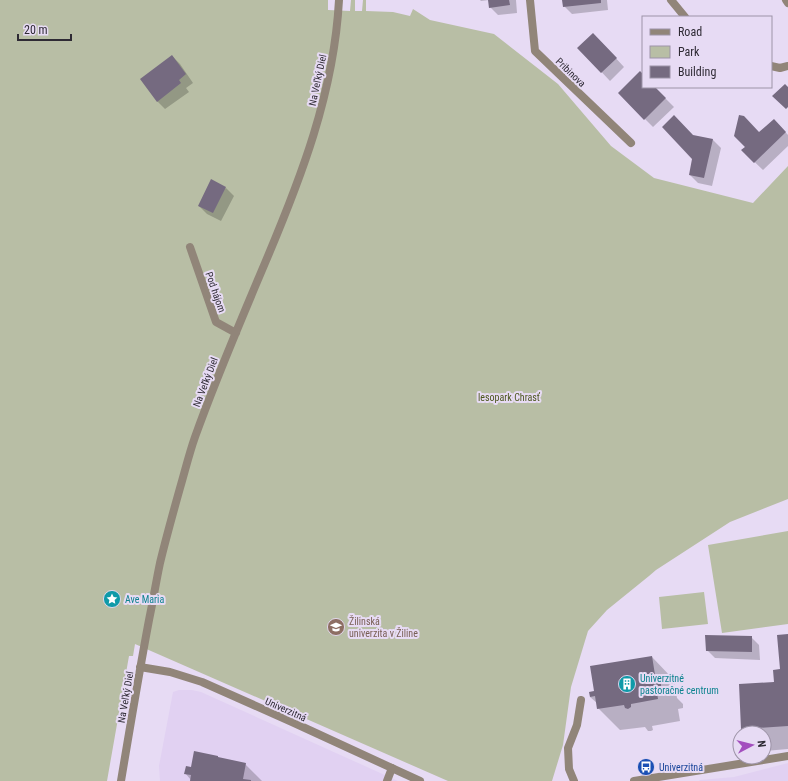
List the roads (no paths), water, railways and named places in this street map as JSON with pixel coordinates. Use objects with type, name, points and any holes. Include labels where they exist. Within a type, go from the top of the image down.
[{"type":"street","name":"Na Veľký Diel","points":[[121,781],[140,667],[160,564],[176,502],[194,439],[218,376],[304,166],[317,126],[326,93],[333,58],[338,22],[339,0]]},
{"type":"street","name":"Pribinova","points":[[530,0],[535,51],[631,143]]},
{"type":"street","points":[[671,0],[684,16]]},
{"type":"street","points":[[772,66],[780,68],[788,66]]},
{"type":"street","name":"Pod hájom","points":[[190,247],[216,322],[236,333]]},
{"type":"street","name":"Univerzitná","points":[[140,667],[170,672],[202,682],[420,781]]},
{"type":"street","points":[[574,781],[569,769],[568,748],[577,725],[581,700]]},
{"type":"street","points":[[634,781],[788,756]]},
{"type":"street","points":[[387,781],[392,768]]},
{"type":"place","name":"Ave Maria","points":[[112,599]]},
{"type":"place","name":"Žilinská univerzita v Žiline","points":[[336,627]]},
{"type":"place","name":"Univerzitné pastoračné centrum","points":[[627,684]]},
{"type":"place","name":"Univerzitná","points":[[646,767]]},
{"type":"park label","name":"lesopark Chrasť","points":[[509,397]]}]
